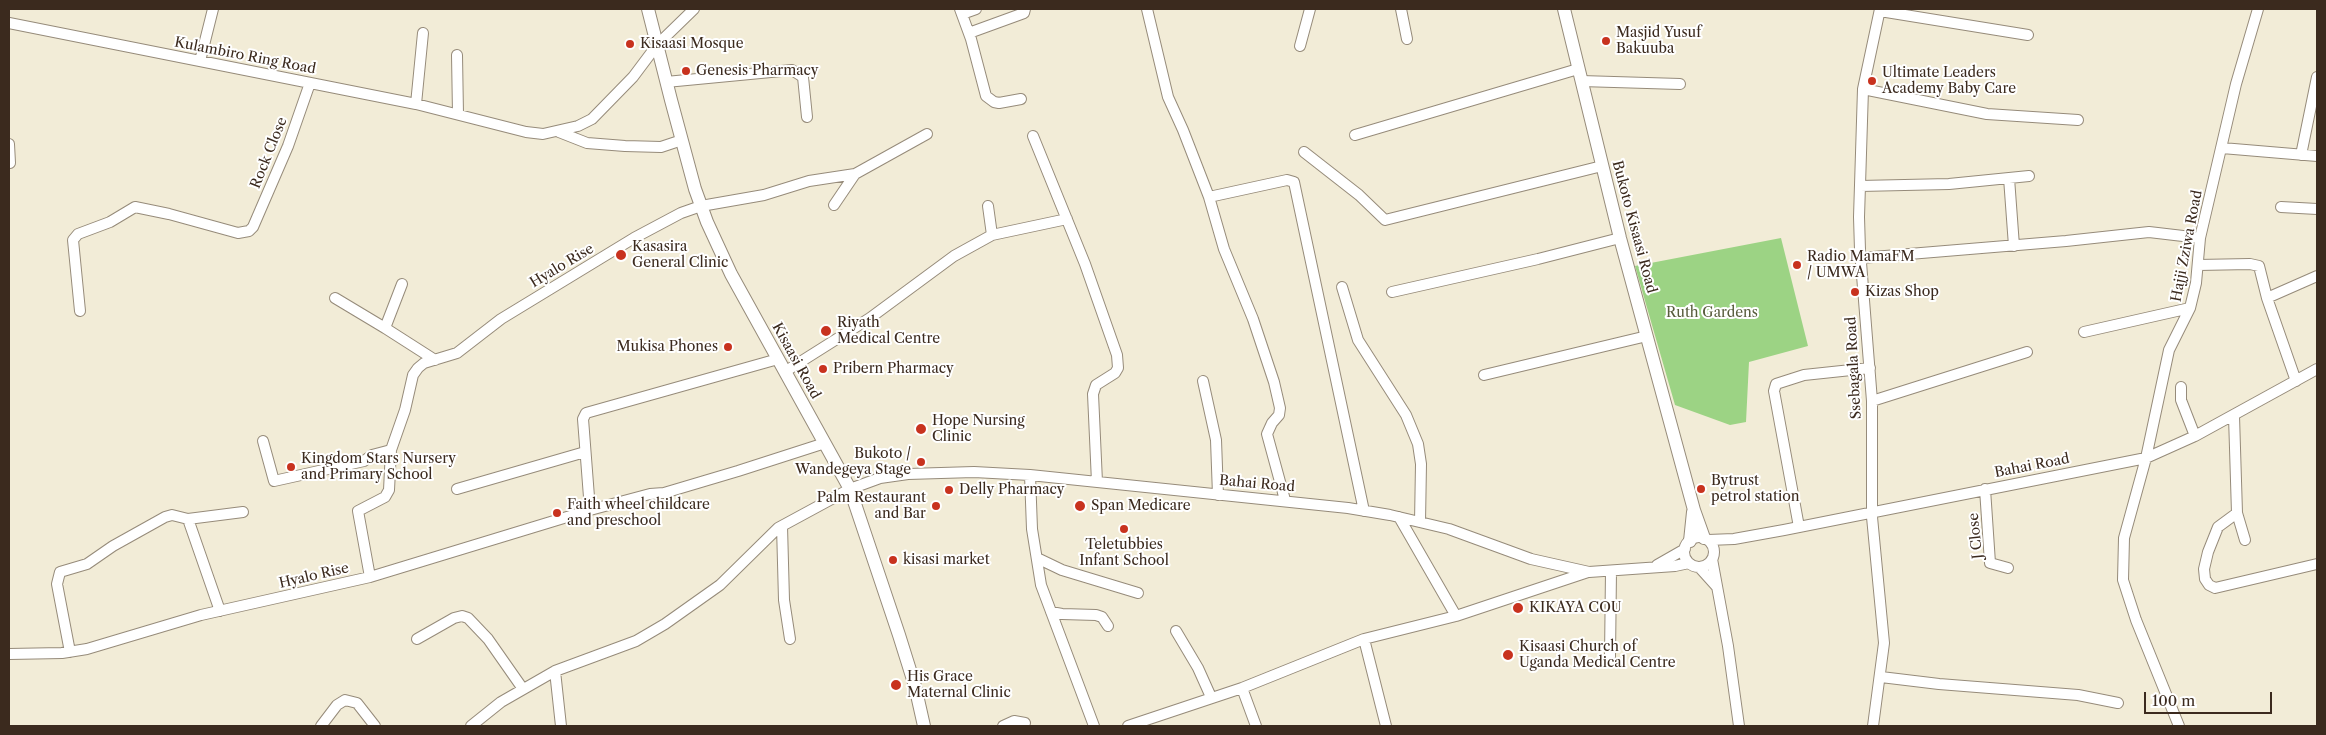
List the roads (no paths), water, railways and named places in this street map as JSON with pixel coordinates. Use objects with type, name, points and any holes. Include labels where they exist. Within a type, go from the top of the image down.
[{"type":"main road","name":"Kisaasi Road","points":[[649,9],[666,82],[701,206],[731,274],[850,488],[915,686],[924,726]]},
{"type":"main road","name":"Bukoto Kisaasi Road","points":[[1564,9],[1620,238],[1694,510],[1706,539]]},
{"type":"main road","name":"Bukoto Kisaasi Road","points":[[1687,545],[1694,510]]},
{"type":"street","points":[[200,61],[214,9]]},
{"type":"street","points":[[558,131],[578,126],[592,119],[628,83],[657,45],[694,9]]},
{"type":"street","points":[[976,9],[961,11],[986,96],[999,103],[1021,98]]},
{"type":"street","points":[[969,33],[1024,13],[1025,9]]},
{"type":"street","points":[[1147,9],[1168,98],[1183,130],[1209,197],[1224,249],[1255,327],[1280,408],[1279,415],[1272,423],[1267,434],[1285,500]]},
{"type":"street","points":[[1300,46],[1310,9]]},
{"type":"street","points":[[1401,9],[1407,39]]},
{"type":"street","name":"Hajji Zziwa Road","points":[[2179,726],[2136,620],[2122,572],[2124,538],[2146,458],[2169,350],[2190,308],[2196,283],[2200,238],[2238,76],[2258,9]]},
{"type":"street","points":[[1880,10],[2028,35]]},
{"type":"street","name":"Ssebagala Road","points":[[1873,726],[1881,677],[1883,629],[1872,513],[1872,401],[1860,258],[1860,186],[1863,89],[1880,10]]},
{"type":"street","name":"Kulambiro Ring Road","points":[[9,23],[416,104],[526,132],[543,134],[558,131]]},
{"type":"street","points":[[416,104],[423,33]]},
{"type":"street","points":[[457,56],[458,114]]},
{"type":"street","points":[[666,82],[792,70],[803,77],[807,117]]},
{"type":"street","points":[[1356,135],[1580,75],[1680,84]]},
{"type":"street","points":[[2301,155],[2317,77]]},
{"type":"street","name":"Rock Close","points":[[80,311],[73,240],[78,234],[110,222],[135,208],[169,214],[238,233],[249,231],[254,227],[288,146],[310,83]]},
{"type":"street","points":[[1863,89],[1987,114],[2078,120]]},
{"type":"street","points":[[558,131],[587,143],[625,146],[661,147],[682,140]]},
{"type":"street","points":[[834,205],[855,174],[927,134]]},
{"type":"street","points":[[1034,136],[1067,219],[1118,361],[1115,373],[1096,385],[1093,394],[1097,482]]},
{"type":"street","points":[[9,144],[10,163]]},
{"type":"street","points":[[2222,148],[2317,156]]},
{"type":"street","points":[[1304,152],[1359,195],[1385,220],[1602,166]]},
{"type":"street","name":"Hyalo Rise","points":[[9,654],[70,652],[220,611],[370,577],[358,515],[360,508],[388,494],[391,450],[405,410],[413,375],[424,363],[456,353],[502,319],[642,234],[681,213],[701,206],[764,195],[809,180],[855,174]]},
{"type":"street","points":[[1860,186],[1949,184],[2029,176]]},
{"type":"street","points":[[2009,178],[2014,246]]},
{"type":"street","points":[[1209,197],[1287,180],[1294,182],[1364,511]]},
{"type":"street","points":[[988,206],[992,235]]},
{"type":"street","points":[[2281,207],[2317,209]]},
{"type":"street","points":[[786,371],[870,318],[947,261],[992,235],[1067,219]]},
{"type":"street","points":[[1860,258],[2014,246],[2149,232],[2200,238]]},
{"type":"street","points":[[1392,292],[1620,238]]},
{"type":"street","points":[[2198,265],[2250,264],[2258,266],[2296,381]]},
{"type":"street","points":[[2267,298],[2317,276]]},
{"type":"street","points":[[385,328],[402,284]]},
{"type":"street","points":[[1342,287],[1358,340],[1406,415],[1418,444],[1421,464],[1420,522]]},
{"type":"street","points":[[335,298],[435,360]]},
{"type":"street","points":[[2084,332],[2190,308]]},
{"type":"street","points":[[1484,375],[1647,336]]},
{"type":"street","points":[[1872,401],[2027,352]]},
{"type":"street","points":[[590,510],[583,419],[586,413],[778,359]]},
{"type":"street","points":[[1799,527],[1774,391],[1776,384],[1804,375],[1870,368]]},
{"type":"street","name":"Bahai Road","points":[[1706,539],[1734,539],[2146,458],[2234,416],[2317,368]]},
{"type":"street","points":[[1203,381],[1216,440],[1218,495]]},
{"type":"street","points":[[2181,387],[2182,400],[2195,436]]},
{"type":"street","points":[[2234,416],[2237,513],[2244,540]]},
{"type":"street","points":[[263,441],[274,481],[364,460],[372,455],[391,450]]},
{"type":"street","points":[[370,577],[590,510],[674,490],[825,443]]},
{"type":"street","points":[[457,489],[585,452]]},
{"type":"street","name":"Bahai Road","points":[[850,488],[880,478],[908,474],[974,472],[1030,475],[1218,495],[1285,500],[1399,517],[1477,538],[1530,559],[1589,572],[1656,566],[1694,565]]},
{"type":"street","points":[[1030,475],[1032,529],[1040,585],[1094,726]]},
{"type":"street","points":[[471,726],[501,702],[555,671],[636,641],[665,624],[720,585],[750,558],[771,534],[850,488]]},
{"type":"street","name":"J Close","points":[[1985,489],[1990,563],[2008,568]]},
{"type":"street","points":[[70,652],[57,584],[60,572],[87,564],[113,546],[165,517],[172,515],[188,519],[243,512]]},
{"type":"street","points":[[2237,513],[2218,528],[2208,552],[2204,569],[2205,578],[2209,585],[2215,588],[2317,564]]},
{"type":"street","points":[[1399,517],[1456,616]]},
{"type":"street","points":[[188,519],[220,611]]},
{"type":"street","points":[[782,526],[784,600],[790,639]]},
{"type":"street","points":[[1717,587],[1684,554],[1687,545],[1694,538],[1706,539],[1714,548],[1713,556],[1717,587],[1728,646],[1739,726]]},
{"type":"street","name":"Bahai Road","points":[[1713,556],[1734,539]]},
{"type":"street","name":"Bahai Road","points":[[1656,566],[1687,545]]},
{"type":"street","points":[[1694,565],[1709,564],[1713,556]]},
{"type":"street","points":[[1037,558],[1062,570],[1138,593]]},
{"type":"street","points":[[1610,656],[1611,571]]},
{"type":"street","points":[[1128,726],[1242,688],[1364,639],[1456,616],[1589,572]]},
{"type":"street","points":[[1051,612],[1096,615],[1102,617],[1108,626]]},
{"type":"street","points":[[417,639],[454,618],[462,616],[468,618],[488,639],[523,689]]},
{"type":"street","points":[[1176,631],[1198,668],[1211,697]]},
{"type":"street","points":[[1364,639],[1386,726]]},
{"type":"street","points":[[555,671],[561,726]]},
{"type":"street","points":[[1881,677],[1938,684],[2078,695],[2118,703]]},
{"type":"street","points":[[1242,688],[1256,726]]},
{"type":"street","points":[[320,726],[337,705],[345,700],[357,703],[375,726]]},
{"type":"street","points":[[1003,726],[1014,721],[1025,723]]},
{"type":"place","name":"Masjid Yusuf Bakuuba","points":[[1606,41]]},
{"type":"place","name":"Kisaasi Mosque","points":[[630,44]]},
{"type":"place","name":"Genesis Pharmacy","points":[[686,71]]},
{"type":"place","name":"Ultimate Leaders Academy Baby Care","points":[[1872,81]]},
{"type":"place","name":"Kasasira General Clinic","points":[[621,255]]},
{"type":"place","name":"Radio MamaFM / UMWA","points":[[1797,265]]},
{"type":"place","name":"Kizas Shop","points":[[1855,292]]},
{"type":"place","name":"Riyath Medical Centre","points":[[826,331]]},
{"type":"place","name":"Mukisa Phones","points":[[728,347]]},
{"type":"place","name":"Pribern Pharmacy","points":[[823,369]]},
{"type":"place","name":"Hope Nursing Clinic","points":[[921,429]]},
{"type":"place","name":"Bukoto / Wandegeya Stage","points":[[921,462]]},
{"type":"place","name":"Kingdom Stars Nursery and Primary School","points":[[291,467]]},
{"type":"place","name":"Bytrust petrol station","points":[[1701,489]]},
{"type":"place","name":"Delly Pharmacy","points":[[949,490]]},
{"type":"place","name":"Palm Restaurant and Bar","points":[[936,506]]},
{"type":"place","name":"Span Medicare","points":[[1080,506]]},
{"type":"place","name":"Faith wheel childcare and preschool","points":[[557,513]]},
{"type":"place","name":"Teletubbies Infant School","points":[[1124,529]]},
{"type":"place","name":"kisasi market","points":[[893,560]]},
{"type":"place","name":"KIKAYA COU","points":[[1518,608]]},
{"type":"place","name":"Kisaasi Church of Uganda Medical Centre","points":[[1508,655]]},
{"type":"place","name":"His Grace Maternal Clinic","points":[[896,685]]},
{"type":"park label","name":"Ruth Gardens","points":[[1712,313]]}]
